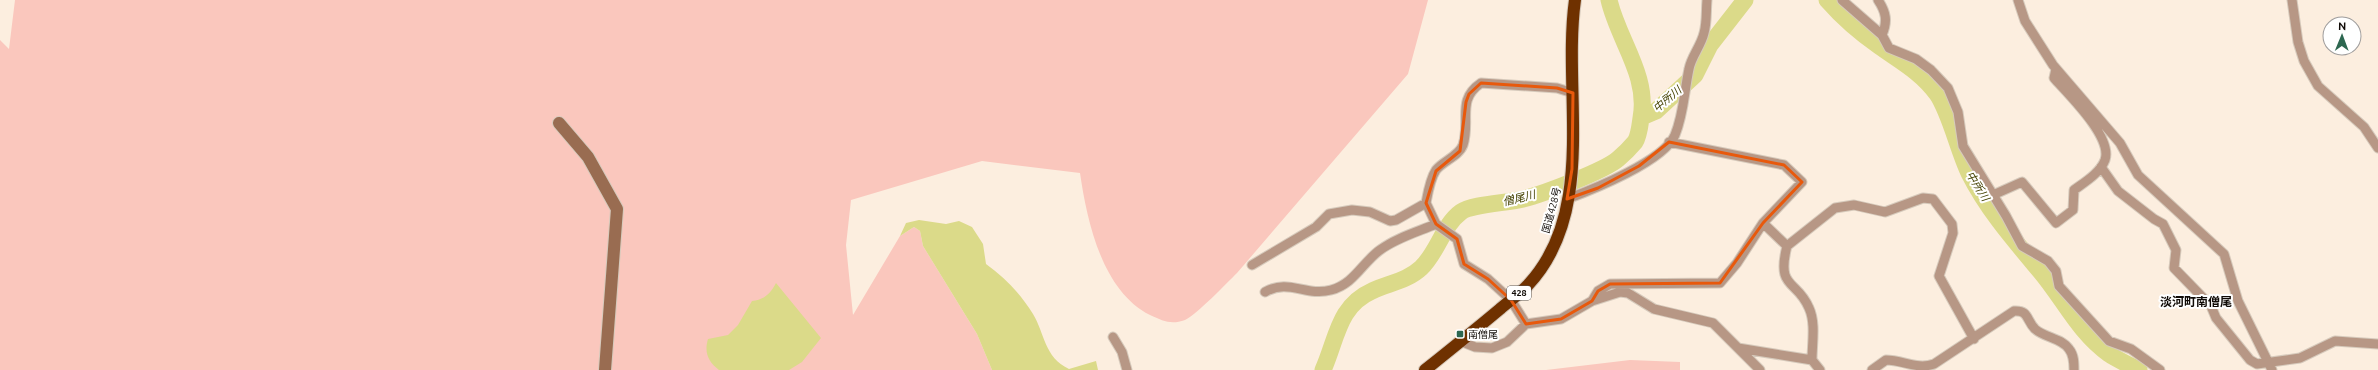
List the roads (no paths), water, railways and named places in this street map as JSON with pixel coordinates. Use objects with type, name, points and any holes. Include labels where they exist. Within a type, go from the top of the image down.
[{"type":"highway","name":"国道428号","points":[[1425,370],[1527,286],[1547,261],[1560,229],[1572,169],[1574,137],[1571,40],[1575,0]]},
{"type":"street","points":[[1567,199],[1598,188],[1639,166],[1660,152],[1675,137],[1683,112],[1689,68],[1704,34],[1707,0]]},
{"type":"street","points":[[1842,0],[1882,35],[1889,48],[1916,59],[1932,70],[1948,88],[1958,112],[1963,146],[2022,246],[2048,261],[2056,271],[2059,286],[2109,341],[2131,349],[2160,370]]},
{"type":"street","points":[[1878,0],[1884,9],[1886,18],[1882,35]]},
{"type":"street","points":[[2018,0],[2025,20],[2056,69],[2120,143],[2138,175],[2224,254],[2238,301],[2270,366]]},
{"type":"street","points":[[2292,0],[2298,42],[2304,61],[2318,86],[2364,127],[2378,148]]},
{"type":"street","points":[[1993,195],[2022,182],[2056,223],[2073,210],[2074,190],[2101,167],[2105,159],[2106,148],[2101,136],[2054,78],[2056,69]]},
{"type":"street","points":[[1526,324],[1511,300],[1488,279],[1464,264],[1457,239],[1436,224],[1426,203],[1436,171],[1460,150],[1463,144],[1466,102],[1469,94],[1475,87],[1481,83],[1491,82],[1557,88],[1572,93]]},
{"type":"street","points":[[559,123],[588,157],[617,209],[605,370]]},
{"type":"street","points":[[1592,301],[1598,291],[1610,284],[1720,283],[1737,262],[1763,223],[1802,182],[1784,165],[1670,142]]},
{"type":"street","points":[[2101,167],[2118,192],[2163,224],[2176,250],[2174,268],[2211,306],[2216,318],[2254,367],[2270,366],[2300,358],[2335,341],[2378,344]]},
{"type":"street","points":[[1820,370],[1812,360],[1812,320],[1809,308],[1801,294],[1786,281],[1784,274],[1787,246],[1835,208],[1854,206],[1885,212],[1923,198],[1933,199],[1952,224],[1953,233],[1939,276],[1974,339]]},
{"type":"street","points":[[1252,265],[1316,227],[1330,214],[1352,210],[1370,212],[1390,221],[1396,220],[1426,203]]},
{"type":"street","points":[[1763,223],[1787,246]]},
{"type":"street","points":[[1265,292],[1275,286],[1283,285],[1319,293],[1333,290],[1355,278],[1371,257],[1381,249],[1436,224]]},
{"type":"street","points":[[1460,341],[1475,347],[1492,348],[1507,342],[1526,324],[1561,318],[1592,301],[1620,292],[1628,292],[1654,309],[1713,323],[1760,370]]},
{"type":"street","points":[[1872,370],[1886,360],[1926,367],[1934,364],[1974,339],[2014,311],[2020,310],[2026,313],[2034,328],[2046,336],[2064,344],[2070,350],[2074,370]]},
{"type":"street","points":[[1113,337],[1122,352],[1127,370]]},
{"type":"street","points":[[1738,348],[1812,360]]},
{"type":"waterway","name":"僧尾川","points":[[1323,370],[1340,324],[1352,305],[1361,297],[1372,291],[1404,279],[1421,268],[1427,262],[1445,231],[1455,217],[1461,212],[1473,207],[1523,199],[1573,182],[1611,164],[1635,142],[1641,118],[1641,87],[1637,72],[1613,15],[1609,0]]},
{"type":"waterway","name":"中所川","points":[[1642,117],[1656,111],[1695,75],[1710,45],[1745,0]]},
{"type":"waterway","name":"中所川","points":[[1827,0],[1858,30],[1910,67],[1931,86],[1942,102],[1946,111],[1969,173],[1993,212],[2048,281],[2080,326],[2098,346],[2109,354],[2139,370]]},
{"type":"place","name":"南僧尾","points":[[1460,334]]},
{"type":"district","name":"淡河町南僧尾","points":[[2196,302]]}]
